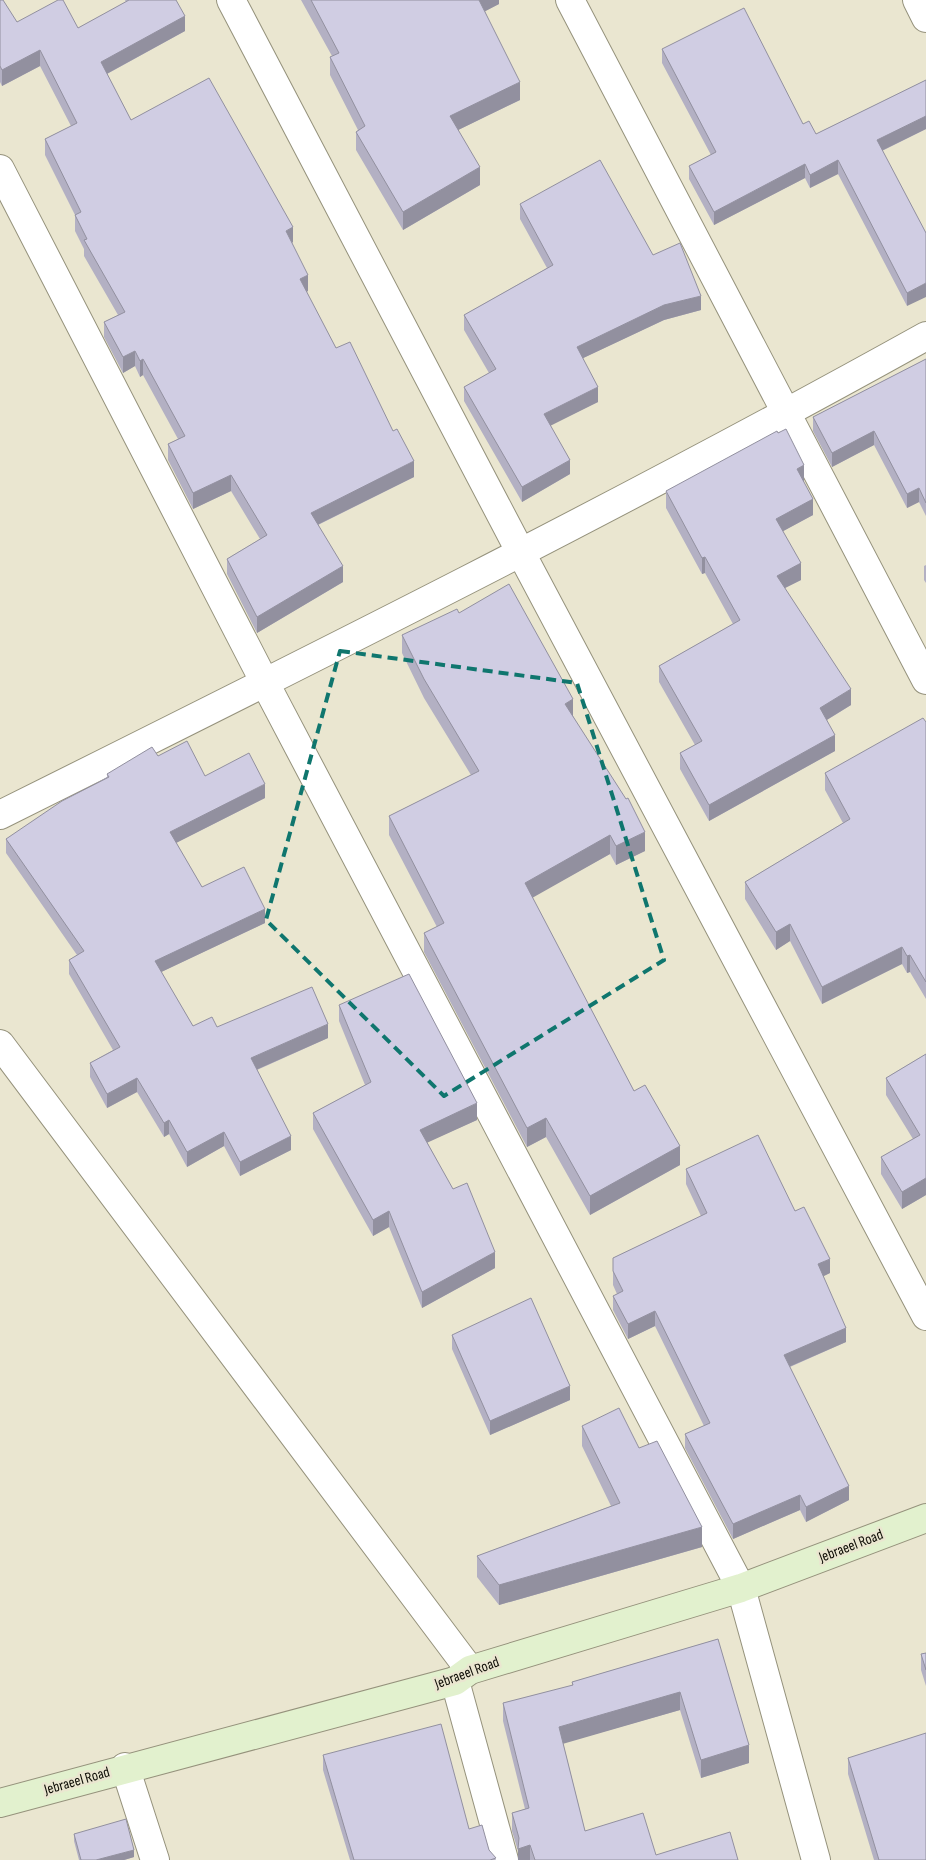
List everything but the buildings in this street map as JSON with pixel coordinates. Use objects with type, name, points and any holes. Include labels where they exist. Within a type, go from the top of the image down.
[{"type":"main road","name":"Jebraeel Road","points":[[0,1803],[462,1675],[741,1588],[926,1518]]},
{"type":"street","points":[[232,0],[926,1316]]},
{"type":"street","points":[[570,0],[926,680]]},
{"type":"street","points":[[917,0],[926,18]]},
{"type":"street","points":[[0,169],[265,684],[741,1588],[816,1860]]},
{"type":"street","points":[[0,815],[265,684],[522,553],[787,413],[926,336]]},
{"type":"street","points":[[0,1044],[462,1675],[504,1860]]},
{"type":"street","points":[[125,1768],[155,1860]]},
{"type":"highlighted area","points":[[340,651],[577,683],[664,960],[444,1096],[266,920]]}]
